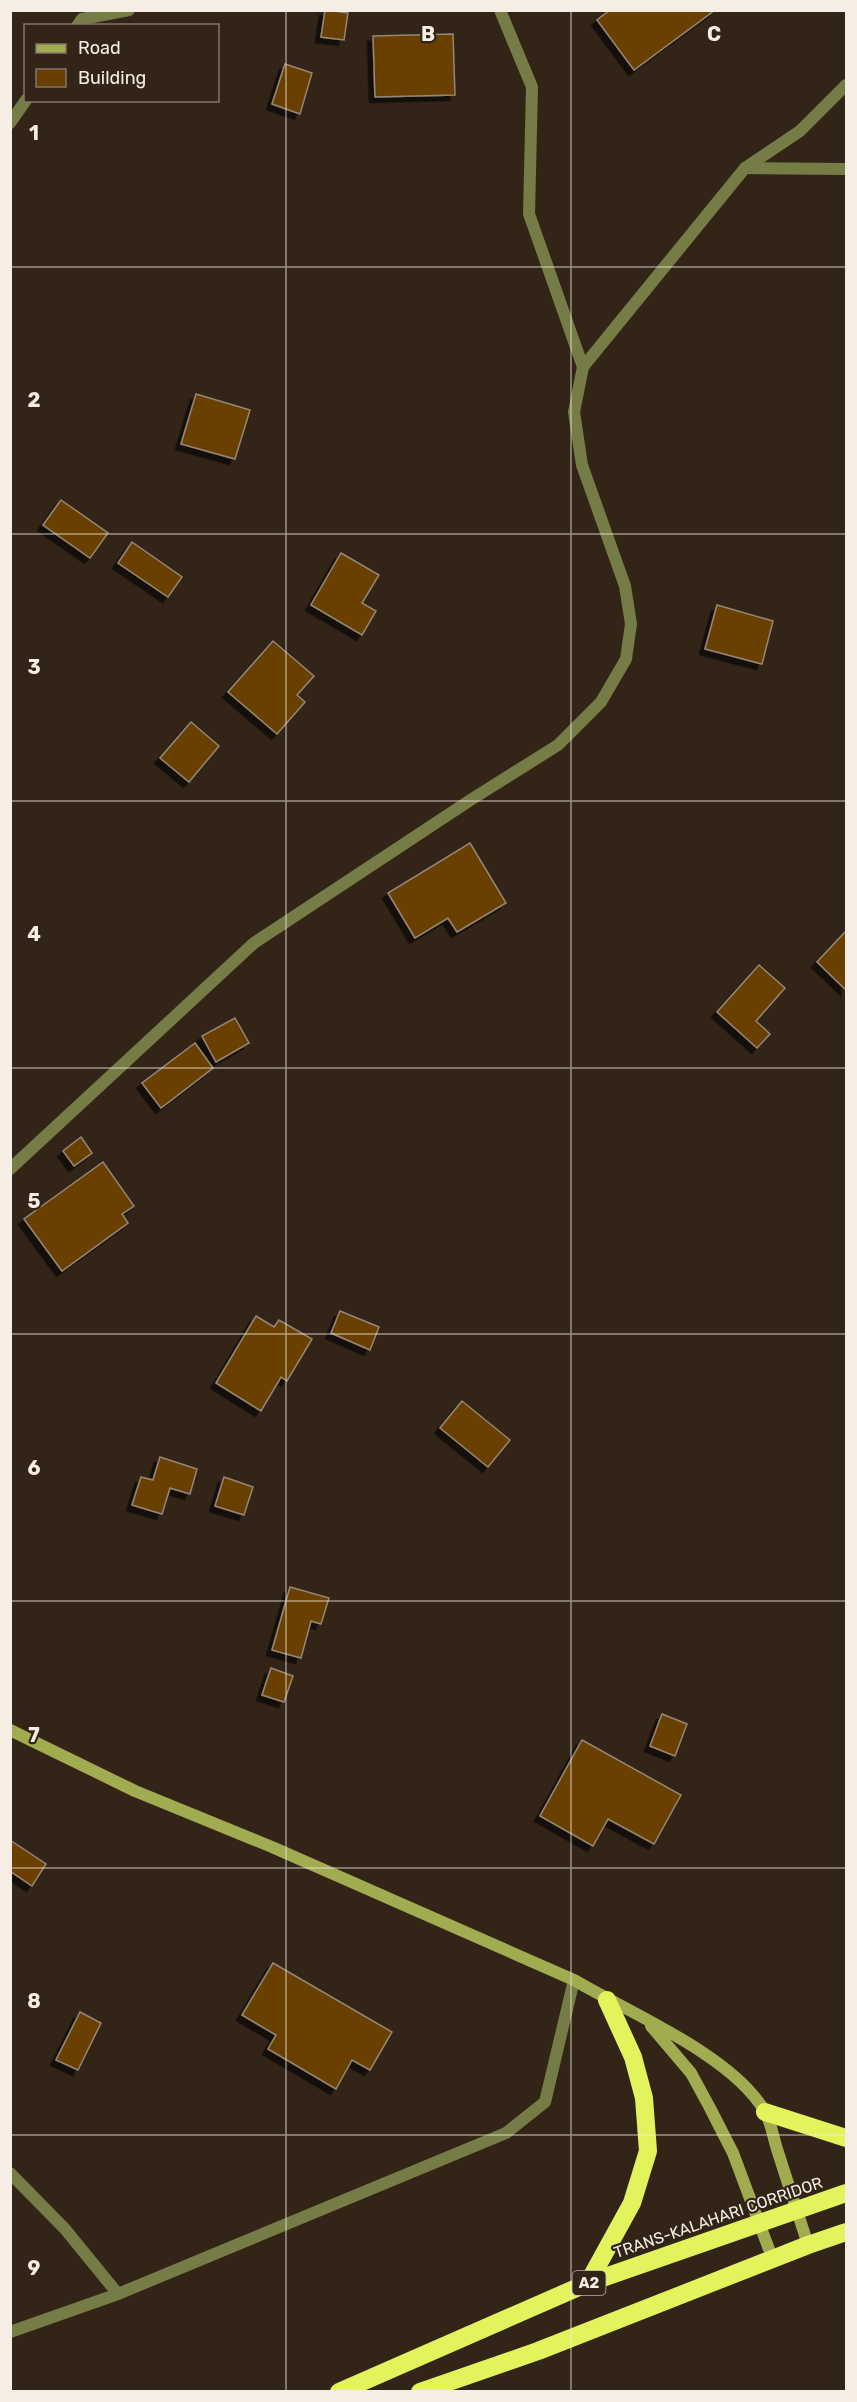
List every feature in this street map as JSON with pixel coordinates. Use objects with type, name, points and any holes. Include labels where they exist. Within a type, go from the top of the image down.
[{"type":"highway","points":[[588,2283],[632,2203],[648,2151],[644,2098],[633,2057],[607,2000]]},
{"type":"highway","points":[[765,2112],[846,2138]]},
{"type":"highway","name":"TRANS-KALAHARI CORRIDOR","points":[[339,2391],[588,2283],[846,2193]]},
{"type":"highway","points":[[420,2391],[538,2351],[846,2232]]},
{"type":"street","points":[[78,24],[82,19],[129,10]]},
{"type":"street","points":[[10,1169],[254,944],[472,799],[558,745],[601,702],[626,659],[632,624],[625,586],[582,465],[574,412],[582,367],[529,214],[532,87],[500,10]]},
{"type":"street","points":[[582,367],[745,168],[800,131],[846,85]]},
{"type":"street","points":[[10,123],[25,102]]},
{"type":"street","points":[[745,168],[846,169]]},
{"type":"street","points":[[10,1730],[135,1791],[272,1847],[574,1980],[607,2000],[644,2018],[735,2075],[765,2112],[808,2245]]},
{"type":"street","points":[[10,2332],[19,2331],[118,2294],[506,2133],[545,2102],[574,1980]]},
{"type":"street","points":[[644,2018],[691,2073],[733,2153],[773,2260]]},
{"type":"street","points":[[10,2173],[65,2229],[118,2294]]},
{"type":"building","points":[[325,10],[348,13],[344,40],[321,37]]},
{"type":"building","points":[[610,10],[715,10],[634,70],[597,20]]},
{"type":"building","points":[[453,34],[455,95],[375,97],[373,36]]},
{"type":"building","points":[[285,64],[312,73],[300,114],[272,104]]},
{"type":"building","points":[[196,394],[250,410],[235,459],[181,444]]},
{"type":"building","points":[[61,500],[108,533],[90,558],[43,525]]},
{"type":"building","points":[[132,542],[182,577],[168,597],[118,563]]},
{"type":"building","points":[[341,553],[379,575],[362,603],[376,611],[362,635],[311,605]]},
{"type":"building","points":[[717,605],[773,621],[762,664],[705,649]]},
{"type":"building","points":[[273,641],[314,676],[297,695],[305,702],[277,734],[228,692]]},
{"type":"building","points":[[191,722],[219,746],[189,782],[160,758]]},
{"type":"building","points":[[470,843],[506,903],[457,932],[448,918],[415,938],[388,893]]},
{"type":"building","points":[[846,931],[846,990],[817,962]]},
{"type":"building","points":[[759,965],[785,988],[756,1021],[770,1034],[757,1048],[717,1012]]},
{"type":"building","points":[[235,1018],[249,1043],[216,1062],[202,1036]]},
{"type":"building","points":[[195,1043],[213,1068],[161,1108],[142,1083]]},
{"type":"building","points":[[81,1137],[92,1153],[74,1166],[63,1151]]},
{"type":"building","points":[[103,1162],[134,1206],[122,1214],[128,1223],[62,1271],[24,1219]]},
{"type":"building","points":[[340,1311],[379,1327],[370,1350],[331,1333]]},
{"type":"building","points":[[256,1316],[274,1327],[279,1320],[312,1339],[287,1381],[281,1377],[261,1411],[216,1383]]},
{"type":"building","points":[[462,1401],[510,1440],[488,1467],[440,1428]]},
{"type":"building","points":[[160,1457],[197,1469],[190,1494],[170,1488],[162,1514],[132,1505],[141,1477],[153,1480]]},
{"type":"building","points":[[224,1477],[253,1487],[244,1515],[215,1506]]},
{"type":"building","points":[[290,1587],[329,1598],[321,1624],[311,1621],[301,1658],[272,1650]]},
{"type":"building","points":[[271,1668],[293,1676],[284,1702],[262,1695]]},
{"type":"building","points":[[662,1714],[687,1724],[675,1756],[650,1746]]},
{"type":"building","points":[[582,1740],[681,1795],[654,1844],[608,1819],[593,1846],[540,1816]]},
{"type":"building","points":[[10,1840],[46,1864],[32,1886],[10,1871]]},
{"type":"building","points":[[273,1963],[392,2032],[370,2070],[352,2060],[336,2089],[268,2049],[276,2035],[242,2015]]},
{"type":"building","points":[[80,2012],[101,2023],[78,2070],[56,2060]]}]
